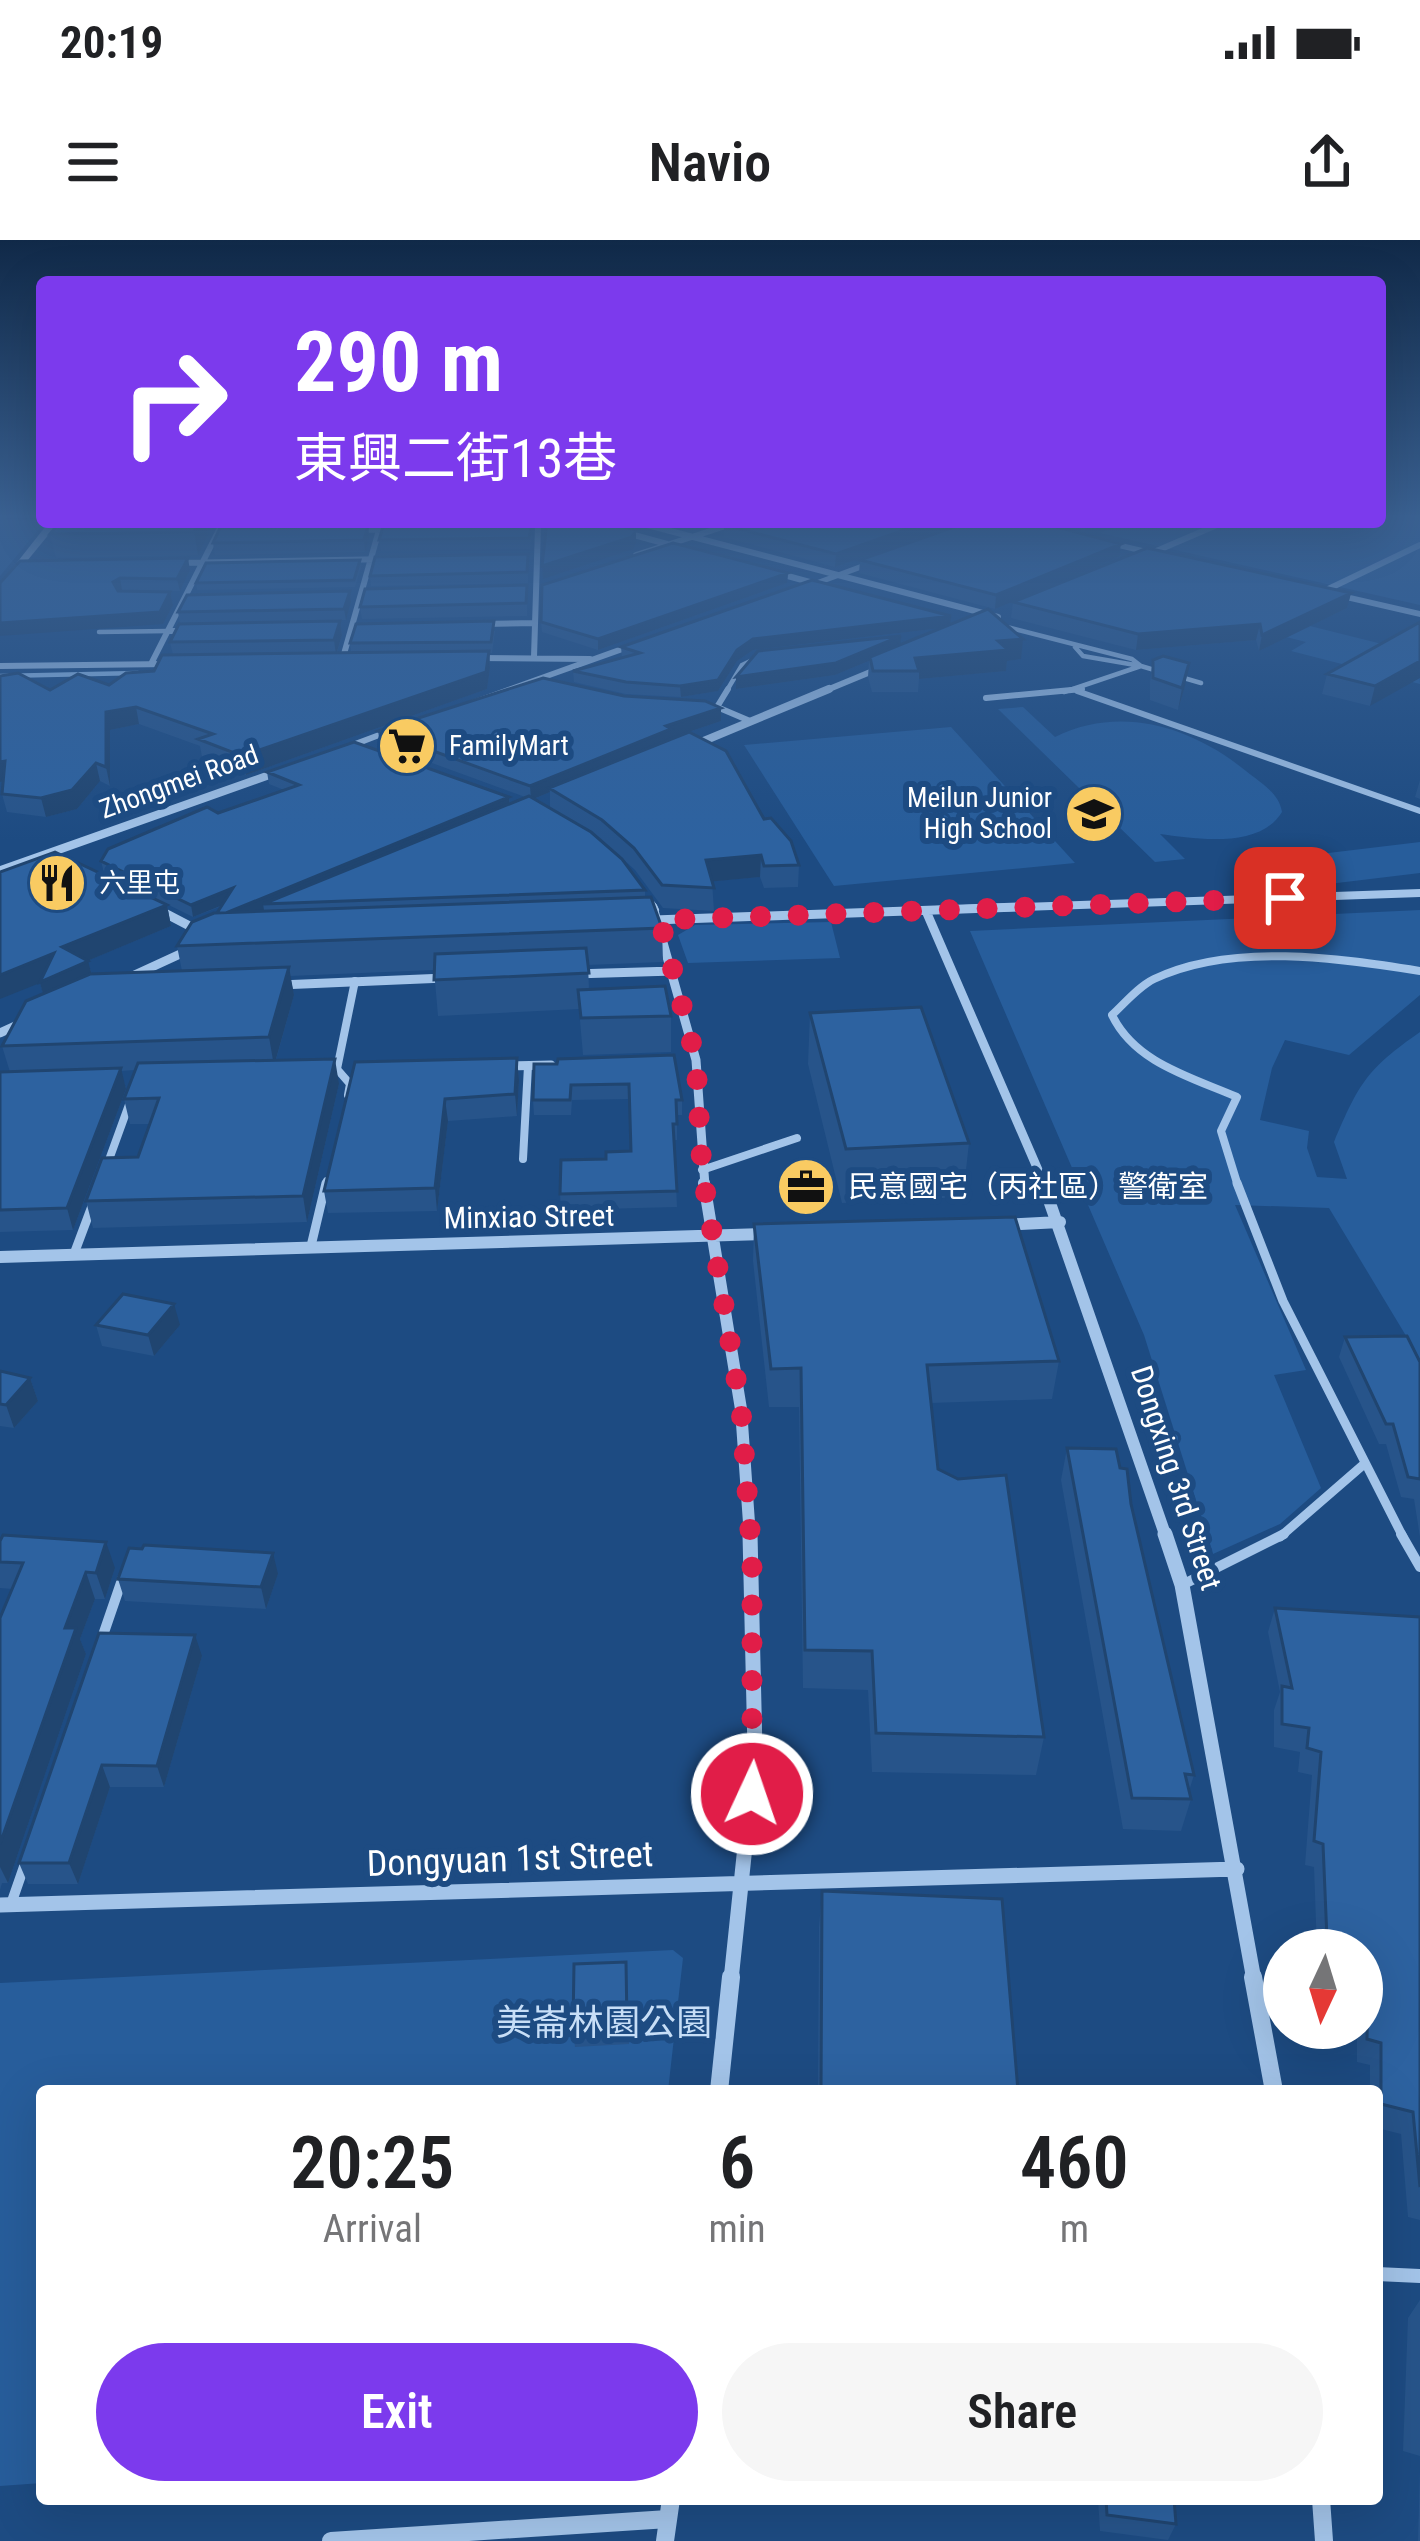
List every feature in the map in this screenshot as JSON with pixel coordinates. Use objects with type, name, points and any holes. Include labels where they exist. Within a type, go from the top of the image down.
[{"type":"street","points":[[152,664],[171,625]]},
{"type":"street","points":[[534,657],[535,625]]},
{"type":"street","points":[[351,627],[342,661],[365,660]]},
{"type":"street","points":[[328,628],[374,627]]},
{"type":"street","points":[[168,632],[214,630]]},
{"type":"street","points":[[456,708],[658,637]]},
{"type":"street","points":[[459,658],[590,659]]},
{"type":"street","points":[[684,748],[897,661]]},
{"type":"street","points":[[0,667],[175,664]]},
{"type":"street","name":"Zhongmei Road","points":[[0,871],[419,721]]},
{"type":"street","points":[[356,744],[377,752]]},
{"type":"street","points":[[47,854],[68,865]]},
{"type":"street","points":[[644,890],[660,920],[696,1060],[702,1170],[741,1409],[752,1557],[755,1750],[720,2085]]},
{"type":"street","points":[[637,921],[1420,893]]},
{"type":"street","points":[[112,985],[216,939],[153,907]]},
{"type":"street","name":"Dongxing 3rd Street","points":[[926,911],[1060,1222],[1182,1585],[1273,2085]]},
{"type":"street","points":[[560,974],[674,970]]},
{"type":"street","points":[[267,986],[469,977]]},
{"type":"street","points":[[0,1033],[36,1017]]},
{"type":"street","points":[[672,1060],[696,1060]]},
{"type":"street","points":[[480,1066],[576,1064]]},
{"type":"street","points":[[315,1070],[361,1069]]},
{"type":"street","points":[[990,1225],[1060,1222]]},
{"type":"street","name":"Minxiao Street","points":[[0,1257],[780,1234]]},
{"type":"street","name":"Dongyuan 1st Street","points":[[6,1905],[1237,1869]]},
{"type":"street","points":[[1321,2505],[1324,2541]]},
{"type":"street","points":[[331,2541],[668,2520]]},
{"type":"lane","points":[[988,625],[1075,647],[1083,656],[1201,682]]},
{"type":"lane","points":[[99,632],[168,632]]},
{"type":"lane","points":[[717,707],[742,664],[777,652]]},
{"type":"lane","points":[[986,698],[1077,691],[1142,666]]},
{"type":"lane","points":[[529,682],[548,686]]},
{"type":"lane","points":[[1077,691],[1420,811]]},
{"type":"lane","points":[[698,706],[717,707],[751,722]]},
{"type":"lane","points":[[1420,971],[1375,962],[1315,960],[1193,965],[1151,980],[1112,1016],[1118,1033],[1152,1057],[1238,1097],[1221,1131],[1226,1156],[1283,1301],[1363,1465],[1420,1567]]},
{"type":"lane","points":[[345,1107],[350,1084],[337,1069],[355,981]]},
{"type":"lane","points":[[523,1159],[528,1066]]},
{"type":"lane","points":[[74,1254],[139,1077]]},
{"type":"lane","points":[[702,1170],[797,1138]]},
{"type":"lane","points":[[311,1246],[328,1176]]},
{"type":"lane","points":[[1182,1585],[1273,1543],[1363,1465]]},
{"type":"lane","points":[[99,1647],[128,1561]]},
{"type":"lane","points":[[6,1905],[33,1840]]},
{"type":"lane","points":[[1383,2274],[1420,2276]]},
{"type":"green space","points":[[1240,625],[1308,625],[1418,653],[1420,684],[1291,651],[1306,642]]},
{"type":"green space","points":[[1023,707],[1055,737],[1106,722],[1156,725],[1180,733],[1258,780],[1282,812],[1272,824],[1243,837],[1160,834],[1185,859],[1155,862],[998,709]]},
{"type":"green space","points":[[951,727],[1075,863],[834,886],[744,745]]},
{"type":"green space","points":[[1420,842],[1420,873],[1279,890],[1246,863]]},
{"type":"green space","points":[[1420,910],[1420,995],[1349,1055],[1285,1040],[1272,1068],[1260,1120],[1309,1131],[1307,1148],[1317,1177],[1347,1179],[1334,1142],[1351,1105],[1376,1068],[1420,1032],[1420,1359],[1329,1208],[1235,1205],[1306,1370],[1274,1375],[1321,1488],[1280,1524],[1213,1554],[1144,1335],[970,931]]},
{"type":"green space","points":[[831,922],[840,958],[688,963],[678,935],[695,925]]},
{"type":"green space","name":"美崙林園公園","points":[[673,1950],[683,1958],[669,2085],[36,2085],[36,2483],[0,2486],[0,1983]]},
{"type":"building","points":[[178,625],[339,625],[334,640],[170,642]]},
{"type":"building","points":[[356,625],[493,625],[491,642],[350,643]]},
{"type":"building","points":[[552,625],[637,625],[598,639]]},
{"type":"building","points":[[683,625],[870,625],[753,639],[737,650],[718,680],[680,686],[573,671],[640,653],[621,647]]},
{"type":"building","points":[[948,625],[1007,625],[1023,639],[998,641],[1008,650],[915,658],[919,671],[873,671],[870,657]]},
{"type":"building","points":[[1104,625],[1243,625],[1138,634]]},
{"type":"building","points":[[1260,625],[1282,625],[1262,635]]},
{"type":"building","points":[[1420,625],[1420,661],[1375,686],[1327,674]]},
{"type":"building","points":[[901,636],[836,663],[736,677],[758,651]]},
{"type":"building","points":[[489,651],[486,672],[242,756],[198,739],[213,734],[136,707],[106,712],[106,767],[96,763],[72,790],[41,798],[2,794],[0,676],[18,673],[50,690],[78,674],[109,685],[126,673],[154,671],[162,655]]},
{"type":"building","points":[[1163,656],[1189,663],[1182,688],[1153,678],[1153,660]]},
{"type":"building","points":[[543,678],[624,696],[705,701],[721,708],[666,726],[671,729],[530,786],[378,731]]},
{"type":"building","points":[[689,732],[726,751],[764,819],[771,818],[791,841],[799,865],[764,866],[761,855],[706,860],[714,888],[662,885],[634,848],[602,820],[549,788]]},
{"type":"building","points":[[354,742],[509,797],[226,913],[217,913],[233,888],[191,905],[101,861],[108,849],[207,807],[218,813],[299,785],[267,772]]},
{"type":"building","points":[[529,796],[591,832],[622,859],[645,890],[263,904]]},
{"type":"building","points":[[55,852],[167,905],[62,947],[88,961],[40,982],[54,953],[0,975],[0,872]]},
{"type":"building","points":[[651,897],[662,928],[177,946],[192,922],[214,913]]},
{"type":"building","points":[[586,948],[589,973],[434,980],[435,954]]},
{"type":"building","points":[[289,967],[269,1037],[2,1046],[26,1001],[90,974]]},
{"type":"building","points":[[665,986],[671,1016],[581,1018],[578,990]]},
{"type":"building","points":[[921,1007],[969,1143],[846,1149],[810,1013]]},
{"type":"building","points":[[674,1055],[682,1100],[676,1100],[677,1124],[673,1124],[677,1191],[560,1194],[561,1160],[606,1159],[606,1152],[631,1151],[629,1084],[571,1085],[570,1100],[533,1100],[534,1064]]},
{"type":"building","points":[[517,1058],[515,1094],[445,1099],[435,1188],[324,1191],[355,1062]]},
{"type":"building","points":[[335,1059],[303,1196],[86,1201],[102,1158],[138,1157],[159,1098],[124,1099],[138,1063]]},
{"type":"building","points":[[121,1068],[67,1208],[0,1210],[0,1072]]},
{"type":"building","points":[[1015,1217],[1059,1361],[927,1365],[938,1469],[958,1479],[1006,1475],[1044,1737],[876,1733],[872,1651],[805,1650],[801,1368],[771,1369],[754,1224]]},
{"type":"building","points":[[123,1294],[174,1304],[148,1335],[96,1325]]},
{"type":"building","points":[[1407,1336],[1420,1362],[1420,1479],[1408,1477],[1393,1424],[1386,1424],[1345,1337]]},
{"type":"building","points":[[0,1371],[30,1378],[6,1405],[0,1404]]},
{"type":"building","points":[[1067,1448],[1116,1449],[1120,1468],[1127,1469],[1194,1775],[1185,1774],[1191,1799],[1132,1798]]},
{"type":"building","points":[[3,1535],[106,1542],[96,1573],[86,1572],[65,1628],[76,1628],[0,1844],[0,1618],[23,1563],[0,1562]]},
{"type":"building","points":[[129,1548],[273,1553],[261,1587],[118,1579]]},
{"type":"building","points":[[1275,1608],[1420,1617],[1420,2187],[1413,2112],[1383,2104],[1383,1929],[1327,1929],[1323,1844],[1314,1841],[1321,1752],[1307,1748],[1309,1728],[1282,1724],[1282,1686],[1292,1688]]},
{"type":"building","points":[[99,1633],[195,1635],[157,1766],[102,1765],[69,1863],[19,1863]]},
{"type":"building","points":[[822,1891],[1002,1899],[1018,2085],[821,2085]]},
{"type":"building","points":[[626,1962],[627,2024],[573,2026],[574,1964]]},
{"type":"building","points":[[1106,2505],[1174,2505],[1176,2524],[1107,2515]]},
{"type":"waterway","points":[[0,676],[138,673]]},
{"type":"place","name":"FamilyMart","points":[[407,746]]},
{"type":"place","name":"Meilun Junior High School","points":[[1094,814]]},
{"type":"place","name":"六里屯","points":[[57,883]]},
{"type":"place","name":"民意國宅（丙社區）警衛室","points":[[806,1187]]},
{"type":"route","points":[[752,1794],[752,1557],[741,1409],[710,1236],[696,1060],[660,920],[1285,898]]}]
